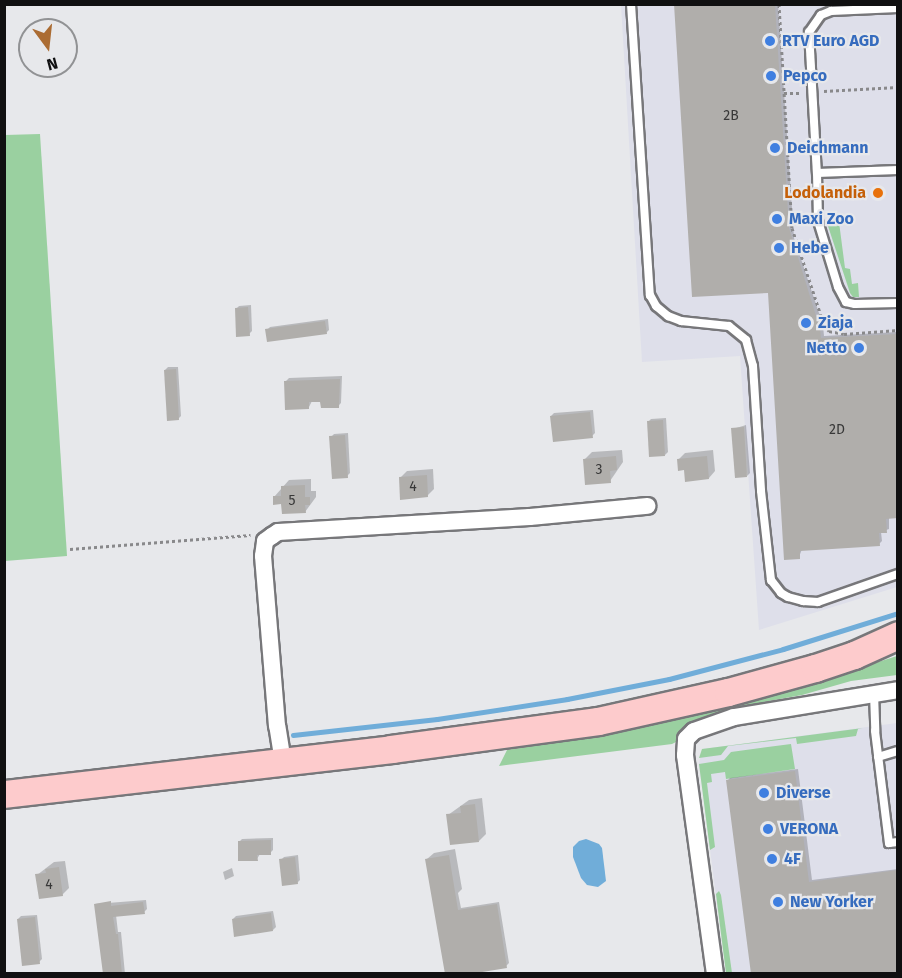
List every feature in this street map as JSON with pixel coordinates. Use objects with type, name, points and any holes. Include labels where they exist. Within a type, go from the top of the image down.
[{"type":"main road","points":[[854,655],[897,635]]},
{"type":"main road","points":[[4,794],[283,762],[598,721],[728,692],[854,655],[897,646]]},
{"type":"street","points":[[283,762],[277,726],[265,579],[265,541],[278,532],[531,517],[647,506]]},
{"type":"street","points":[[715,974],[685,755],[686,739],[694,731],[713,723],[897,690]]},
{"type":"lane","points":[[631,4],[650,295],[656,306],[668,316],[681,321],[729,326],[746,340],[753,366],[761,491],[771,580],[781,593],[788,597],[803,602],[818,602],[897,574]]},
{"type":"lane","points":[[897,8],[831,11],[821,15],[809,32],[818,221],[838,287],[846,302],[855,304],[897,303]]},
{"type":"lane","points":[[817,173],[897,170]]},
{"type":"lane","points":[[874,693],[878,757],[893,842]]},
{"type":"lane","points":[[878,757],[897,751]]},
{"type":"path","points":[[784,93],[897,87]]},
{"type":"path","points":[[70,549],[251,535],[265,541]]},
{"type":"shaded area","points":[[621,5],[897,5],[897,587],[759,630],[740,356],[642,362]]},
{"type":"shaded area","points":[[897,723],[897,973],[726,973],[699,764],[702,749]]},
{"type":"green space","points":[[40,134],[67,556],[5,561],[5,135]]},
{"type":"green space","points":[[839,222],[845,268],[850,269],[852,284],[858,283],[859,297],[853,297],[850,293],[827,223]]},
{"type":"green space","points":[[897,656],[897,675],[851,681],[700,719],[681,729],[676,742],[672,744],[499,766],[507,750],[573,740],[719,709],[777,694]]},
{"type":"green space","points":[[863,728],[858,729],[856,736],[797,744],[796,738],[728,746],[721,755],[699,758],[702,749]]},
{"type":"green space","points":[[791,744],[795,769],[726,779],[725,772],[711,774],[712,782],[707,783],[715,847],[710,850],[699,764],[724,760],[731,752]]},
{"type":"green space","points":[[719,891],[732,973],[726,973],[716,894]]},
{"type":"water","points":[[586,839],[599,844],[602,848],[606,881],[598,887],[587,885],[581,878],[573,857],[573,847],[579,841]]},
{"type":"building","points":[[674,4],[775,4],[789,228],[821,338],[898,334],[898,518],[886,519],[887,533],[879,533],[880,546],[800,551],[800,559],[784,560],[768,293],[692,297]]},
{"type":"building","points":[[248,307],[250,336],[236,337],[235,308]]},
{"type":"building","points":[[325,321],[327,334],[267,342],[265,329]]},
{"type":"building","points":[[176,369],[179,420],[167,421],[164,370]]},
{"type":"building","points":[[340,379],[339,408],[321,408],[320,402],[309,402],[309,409],[285,410],[284,381]]},
{"type":"building","points":[[590,412],[593,438],[553,442],[550,416]]},
{"type":"building","points":[[663,420],[665,456],[649,457],[647,421]]},
{"type":"building","points":[[744,427],[747,477],[735,478],[731,428]]},
{"type":"building","points":[[345,435],[348,478],[332,479],[329,436]]},
{"type":"building","points":[[616,456],[617,470],[610,471],[611,483],[585,485],[583,459]]},
{"type":"building","points":[[707,456],[709,479],[685,482],[684,470],[678,471],[677,459]]},
{"type":"building","points":[[427,475],[428,497],[400,500],[399,477]]},
{"type":"building","points":[[305,485],[305,497],[310,497],[310,505],[305,505],[306,513],[282,514],[281,504],[273,505],[273,496],[281,496],[281,486]]},
{"type":"building","points":[[795,771],[809,882],[898,870],[898,974],[751,974],[726,780]]},
{"type":"building","points":[[475,804],[479,842],[450,845],[446,814],[461,813],[460,806]]},
{"type":"building","points":[[271,840],[271,855],[257,855],[258,861],[238,861],[238,841]]},
{"type":"building","points":[[449,855],[458,910],[497,904],[507,968],[470,974],[445,974],[425,859]]},
{"type":"building","points":[[295,857],[298,884],[282,886],[279,859]]},
{"type":"building","points":[[59,867],[63,896],[39,899],[35,874],[46,873],[45,869]]},
{"type":"building","points":[[111,901],[111,906],[143,902],[145,914],[113,917],[116,934],[118,934],[122,974],[103,974],[94,904]]},
{"type":"building","points":[[271,913],[273,931],[234,937],[232,919]]},
{"type":"building","points":[[35,917],[40,964],[22,966],[17,919]]},
{"type":"waterway","points":[[293,735],[437,719],[567,699],[669,679],[783,649],[898,613]]},
{"type":"place","name":"RTV Euro AGD","points":[[770,41]]},
{"type":"place","name":"Pepco","points":[[771,76]]},
{"type":"place","name":"Deichmann","points":[[775,148]]},
{"type":"place","name":"Lodolandia","points":[[878,193]]},
{"type":"place","name":"Maxi Zoo","points":[[777,219]]},
{"type":"place","name":"Hebe","points":[[779,248]]},
{"type":"place","name":"Ziaja","points":[[806,323]]},
{"type":"place","name":"Netto","points":[[859,348]]},
{"type":"place","name":"Diverse","points":[[764,793]]},
{"type":"place","name":"VERONA","points":[[768,829]]},
{"type":"place","name":"4F","points":[[772,859]]},
{"type":"place","name":"New Yorker","points":[[778,902]]}]
